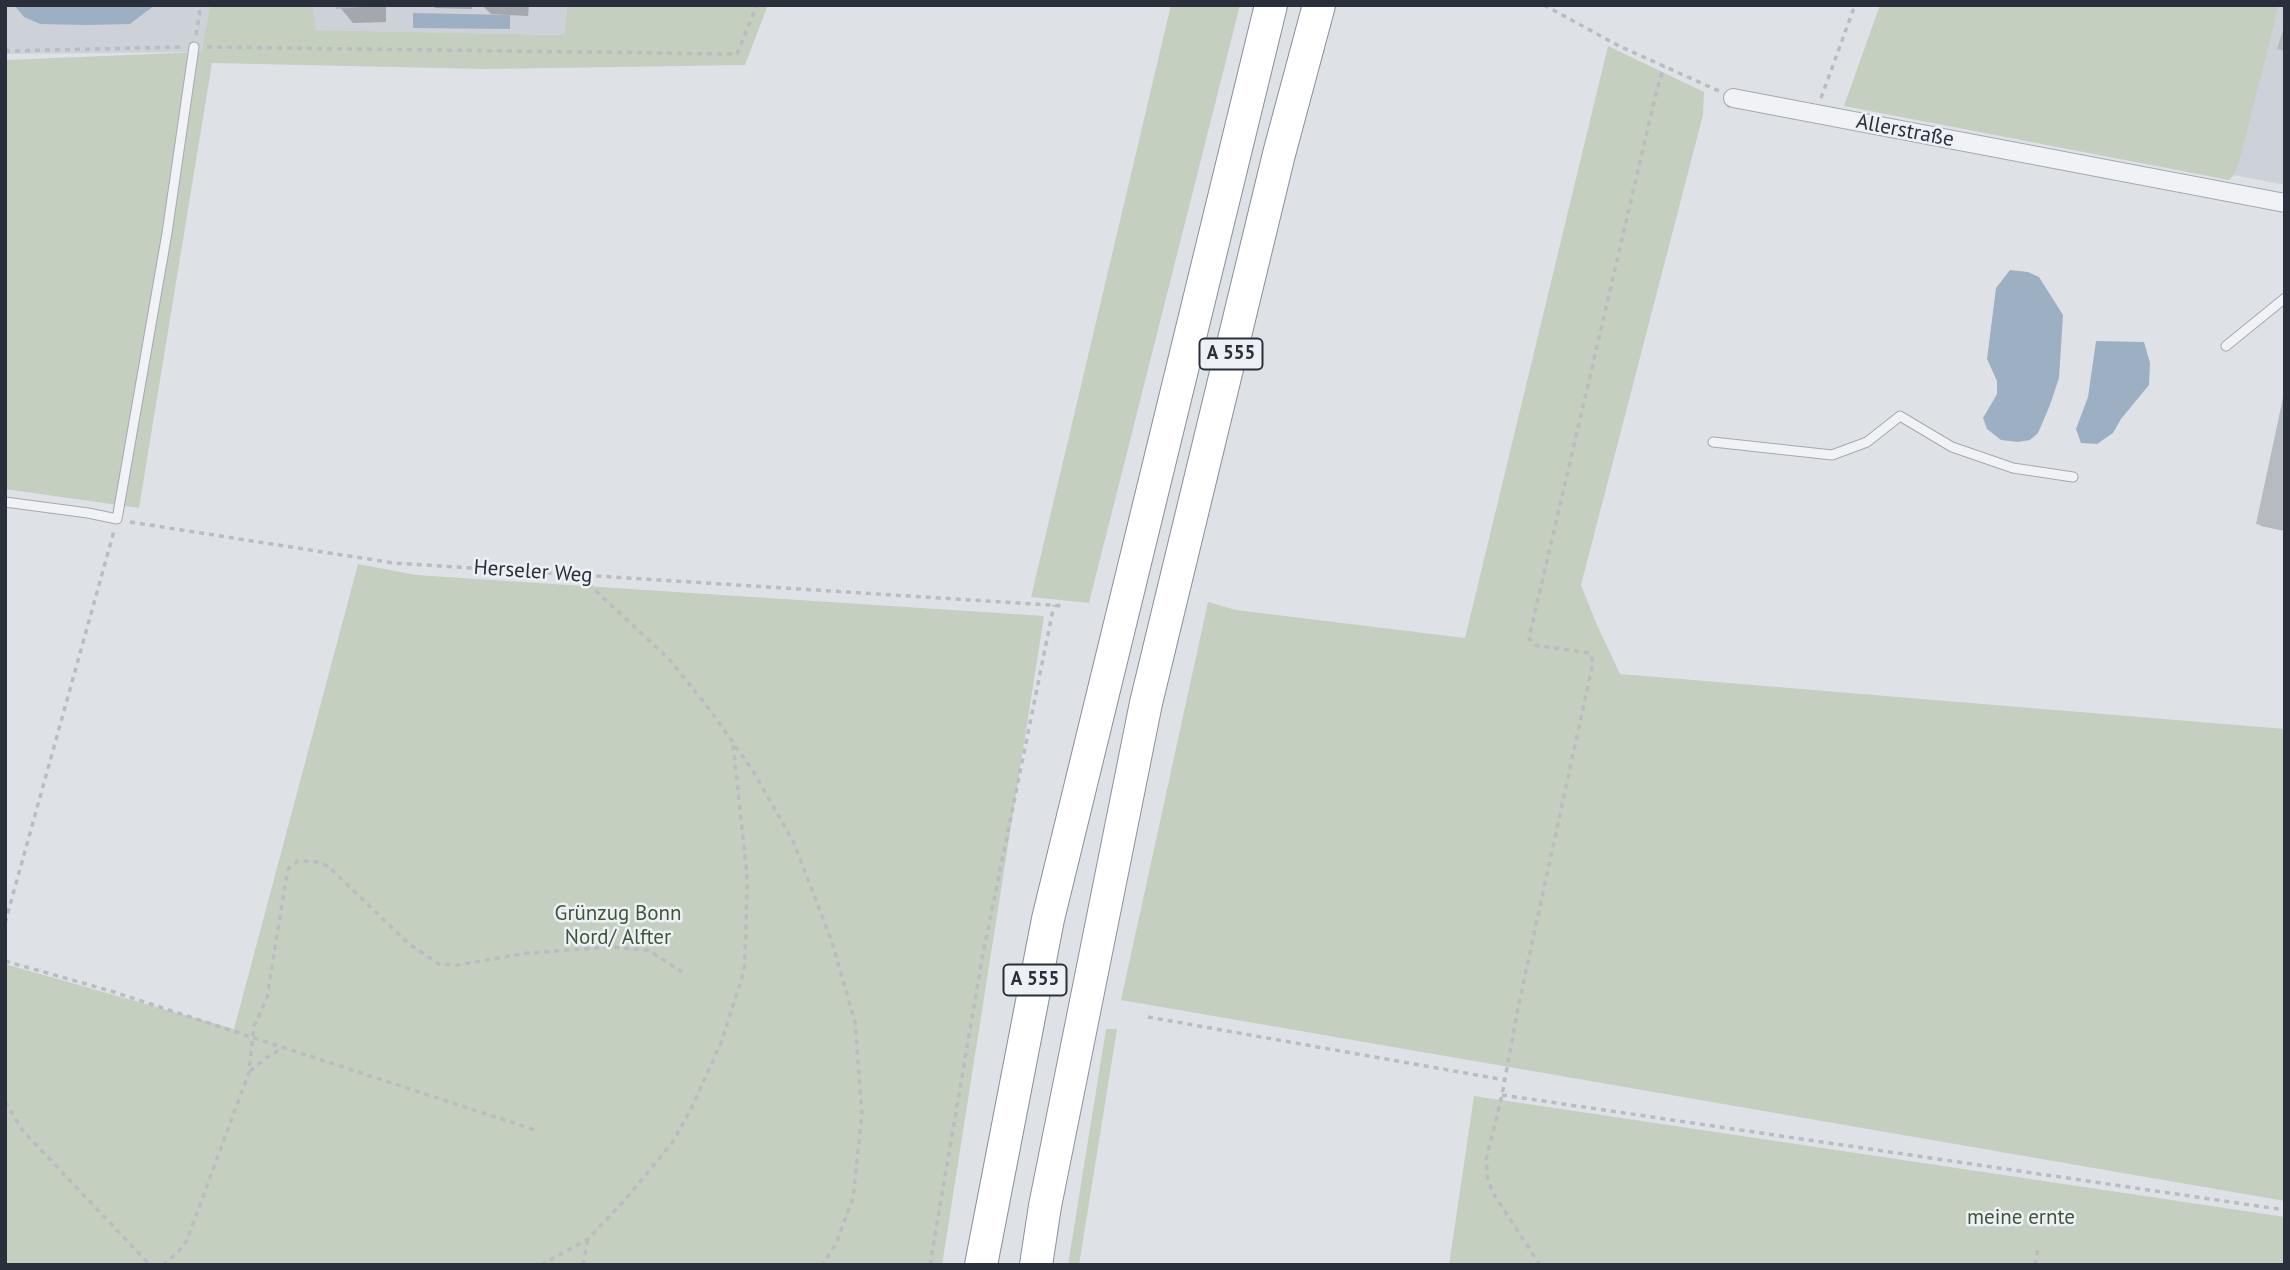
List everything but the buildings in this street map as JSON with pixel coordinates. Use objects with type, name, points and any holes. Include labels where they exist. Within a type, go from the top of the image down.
[{"type":"highway","name":"A 555","points":[[981,1265],[1048,919],[1271,5]]},
{"type":"highway","name":"A 555","points":[[1035,1265],[1146,703],[1279,154],[1319,5]]},
{"type":"street","name":"Allerstraße","points":[[1733,98],[2285,203]]},
{"type":"lane","points":[[5,502],[117,519],[167,233],[194,47]]},
{"type":"lane","points":[[2225,346],[2285,298]]},
{"type":"lane","points":[[1713,442],[1832,454],[1867,442],[1900,416],[1952,447],[2013,468],[2073,477]]},
{"type":"path","points":[[194,47],[201,5]]},
{"type":"path","points":[[5,51],[194,47],[737,54],[757,5]]},
{"type":"path","points":[[1544,5],[1619,46],[1733,98]]},
{"type":"path","points":[[1820,114],[1819,103],[1855,5]]},
{"type":"path","points":[[1540,1265],[1493,1193],[1488,1180],[1486,1160],[1593,662],[1590,653],[1534,645],[1530,638],[1664,66]]},
{"type":"path","points":[[5,923],[117,519]]},
{"type":"path","name":"Herseler Weg","points":[[117,519],[394,563],[1065,606]]},
{"type":"path","points":[[579,576],[669,659],[702,699],[732,742],[793,841],[831,939],[855,1022],[862,1114],[853,1198],[836,1244],[822,1265]]},
{"type":"path","points":[[930,1265],[982,959],[1054,605]]},
{"type":"path","points":[[541,1265],[588,1239],[625,1200],[672,1143],[721,1043],[744,971],[747,874],[732,742]]},
{"type":"path","points":[[163,1265],[187,1240],[248,1072],[254,1026],[267,998],[286,880],[289,868],[298,861],[319,862],[330,867],[409,944],[439,964],[457,965],[528,953],[610,947],[648,950],[687,975]]},
{"type":"path","points":[[5,961],[111,992],[535,1130]]},
{"type":"path","points":[[1148,1017],[1505,1080]]},
{"type":"path","points":[[248,1072],[282,1049]]},
{"type":"path","points":[[1502,1095],[2285,1210]]},
{"type":"path","points":[[5,1102],[23,1131],[150,1265]]},
{"type":"path","points":[[583,1265],[588,1239]]},
{"type":"path","points":[[2035,1265],[2038,1248]]},
{"type":"shaded area","points":[[5,5],[210,5],[203,52],[5,54]]},
{"type":"shaded area","points":[[313,5],[715,5],[712,13],[566,11],[566,35],[314,30]]},
{"type":"shaded area","points":[[2279,5],[2285,5],[2285,185],[2234,175]]},
{"type":"green space","points":[[210,5],[313,5],[315,30],[565,35],[567,5],[768,5],[745,65],[486,69],[212,63],[139,508],[5,489],[5,60],[202,52]]},
{"type":"green space","points":[[1171,5],[1240,5],[1089,603],[1031,597]]},
{"type":"green space","points":[[1880,5],[2279,5],[2239,162],[2229,180],[1844,106]]},
{"type":"green space","points":[[1608,46],[1704,92],[1703,115],[1581,585],[1620,674],[2285,729],[2285,1201],[1121,1000],[1208,602],[1236,610],[1465,638]]},
{"type":"green space","name":"Grünzug Bonn Nord/ Alfter","points":[[358,564],[416,575],[1044,616],[942,1265],[5,1265],[5,964],[234,1029]]},
{"type":"green space","points":[[1106,1029],[1117,1029],[1079,1265],[1068,1265]]},
{"type":"green space","name":"meine ernte","points":[[1474,1096],[2285,1217],[2285,1265],[1449,1265]]},
{"type":"water","points":[[14,5],[155,5],[130,24],[87,25],[40,24],[24,17]]},
{"type":"water","points":[[413,13],[510,15],[510,29],[413,28]]},
{"type":"water","points":[[2010,270],[2028,272],[2039,277],[2063,315],[2059,378],[2050,405],[2038,433],[2030,440],[2018,442],[2001,440],[1987,429],[1983,418],[1997,394],[1997,381],[1987,359],[1996,288]]},
{"type":"water","points":[[2096,341],[2144,342],[2150,363],[2149,385],[2113,433],[2097,444],[2081,443],[2076,429],[2088,397]]}]
